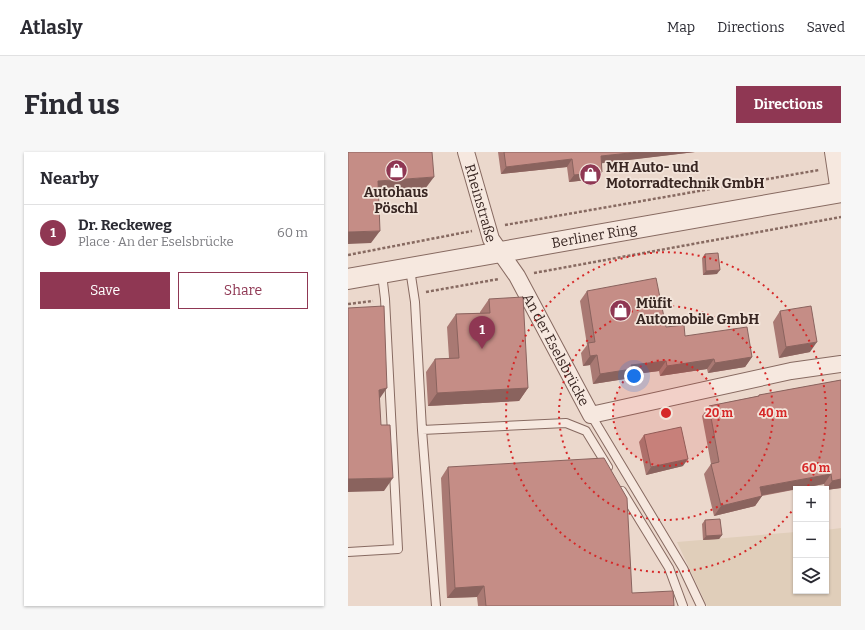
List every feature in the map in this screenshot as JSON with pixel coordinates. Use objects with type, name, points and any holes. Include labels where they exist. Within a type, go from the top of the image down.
[{"type":"street","name":"Rheinstraße","points":[[466,152],[487,228],[491,239],[501,251]]},
{"type":"street","points":[[834,160],[840,192]]},
{"type":"street","name":"Berliner Ring","points":[[348,279],[840,192]]},
{"type":"street","name":"An der Eselsbrücke","points":[[501,251],[517,276],[591,415],[791,371],[841,364]]},
{"type":"lane","points":[[410,269],[414,294],[422,430],[436,606]]},
{"type":"lane","points":[[348,552],[398,549],[385,299],[382,274]]},
{"type":"lane","points":[[591,415],[683,568],[700,606]]},
{"type":"lane","points":[[422,430],[566,423],[586,432],[669,568],[683,606]]},
{"type":"path","points":[[348,255],[834,160]]},
{"type":"path","points":[[414,294],[841,217]]},
{"type":"path","points":[[348,304],[385,299]]},
{"type":"shaded area","points":[[841,528],[841,606],[707,606],[677,542],[793,532],[793,594],[829,594],[829,530]]},
{"type":"building","points":[[348,152],[432,152],[434,177],[378,181],[380,231],[348,232]]},
{"type":"building","points":[[504,152],[639,152],[601,156],[602,172],[574,175],[572,159],[506,167]]},
{"type":"building","points":[[718,253],[720,270],[706,271],[705,254]]},
{"type":"building","points":[[656,278],[666,327],[684,325],[685,336],[747,327],[752,357],[715,363],[714,359],[667,366],[666,361],[631,365],[632,369],[600,374],[597,355],[590,356],[588,343],[595,342],[587,291]]},
{"type":"building","points":[[523,297],[528,388],[437,393],[435,359],[459,358],[456,314],[490,313],[489,299]]},
{"type":"building","points":[[384,306],[387,388],[379,390],[381,425],[390,425],[393,478],[348,479],[348,308]]},
{"type":"building","points":[[811,306],[817,342],[786,347],[780,311]]},
{"type":"building","points":[[841,380],[841,479],[832,481],[831,474],[760,487],[762,496],[721,506],[711,464],[719,462],[709,406]]},
{"type":"building","points":[[681,427],[688,459],[651,467],[644,435]]},
{"type":"building","points":[[604,458],[627,498],[632,593],[673,591],[674,606],[486,606],[484,586],[455,588],[448,467]]},
{"type":"building","points":[[720,519],[722,535],[706,536],[705,520]]},
{"type":"place","name":"Autohaus Pöschl","points":[[396,170]]},
{"type":"place","name":"MH Auto- und Motorradtechnik GmbH","points":[[591,175]]},
{"type":"place","name":"Müfit Automobile GmbH","points":[[621,311]]},
{"type":"place","name":"Dr. Reckeweg","points":[[482,349]]}]
